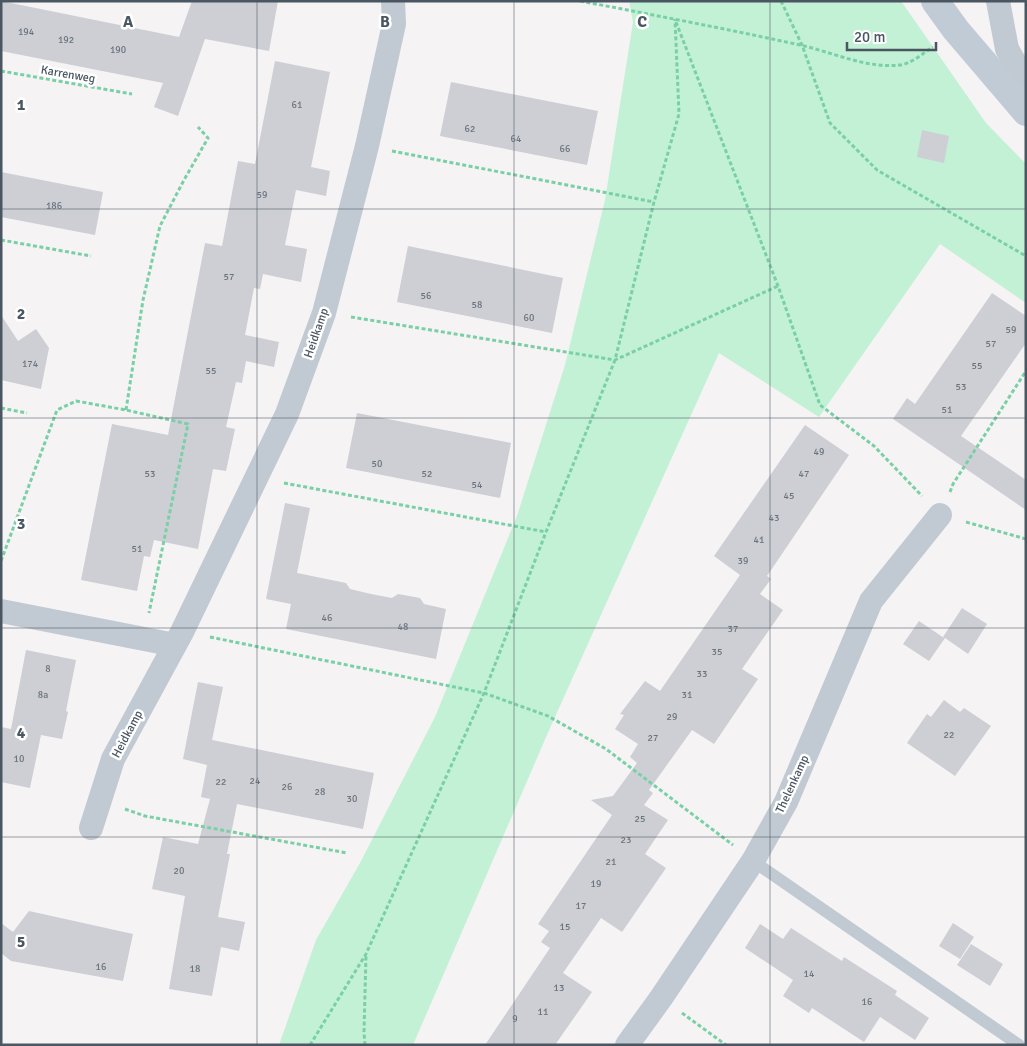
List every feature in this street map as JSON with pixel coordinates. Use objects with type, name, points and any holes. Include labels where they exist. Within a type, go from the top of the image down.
[{"type":"main road","points":[[935,1],[956,30],[1026,112]]},
{"type":"street","name":"Heidkamp","points":[[91,828],[113,759],[179,638],[287,414],[324,313],[367,146],[394,24],[393,1]]},
{"type":"street","points":[[998,1],[1007,49],[1026,82]]},
{"type":"street","name":"Thelenkamp","points":[[627,1045],[753,861],[786,802],[872,601],[940,515]]},
{"type":"street","points":[[1,611],[144,638],[179,638]]},
{"type":"lane","points":[[753,861],[1019,1045]]},
{"type":"path","points":[[580,1],[802,45],[874,65],[901,65],[915,59],[956,30]]},
{"type":"path","points":[[781,1],[802,45],[830,123],[877,170],[1026,256]]},
{"type":"path","points":[[310,1045],[366,954],[484,693],[615,360],[654,202],[679,114],[675,19]]},
{"type":"path","points":[[675,19],[778,286],[820,405],[874,446],[940,515],[1026,539]]},
{"type":"path","name":"Karrenweg","points":[[1,72],[132,94]]},
{"type":"path","points":[[126,410],[143,300],[160,226],[208,138],[198,127]]},
{"type":"path","points":[[367,146],[654,202]]},
{"type":"path","points":[[1,240],[91,256]]},
{"type":"path","points":[[324,313],[615,360],[778,286]]},
{"type":"path","points":[[940,515],[953,484],[1026,371]]},
{"type":"path","points":[[1,560],[57,410],[76,401],[188,424],[144,638]]},
{"type":"path","points":[[1,408],[27,413]]},
{"type":"path","points":[[255,477],[546,532]]},
{"type":"path","points":[[179,638],[484,693],[548,716],[606,749],[753,861]]},
{"type":"path","points":[[99,801],[145,816],[347,853]]},
{"type":"path","points":[[365,1045],[366,954]]},
{"type":"path","points":[[660,998],[726,1045]]},
{"type":"green space","points":[[629,1],[901,1],[986,123],[1026,164],[1026,303],[940,244],[819,417],[719,353],[550,728],[413,1045],[279,1045],[316,940],[360,863],[435,717],[517,516],[565,365],[605,200],[633,22]]},
{"type":"building","points":[[1,1],[179,37],[192,1],[278,1],[269,51],[205,39],[178,116],[154,107],[163,83],[1,51]]},
{"type":"building","points":[[275,61],[330,72],[311,167],[330,171],[326,196],[296,190],[285,245],[307,249],[301,282],[263,274],[260,289],[254,288],[245,335],[279,342],[274,367],[246,361],[242,383],[236,382],[226,427],[235,429],[226,471],[213,469],[198,549],[154,540],[150,557],[144,556],[137,591],[81,580],[112,424],[168,435],[205,243],[222,246],[238,161],[255,164]]},
{"type":"building","points":[[451,82],[598,111],[587,165],[440,136]]},
{"type":"building","points":[[922,130],[949,136],[944,163],[917,157]]},
{"type":"building","points":[[1,172],[103,192],[95,235],[1,217]]},
{"type":"building","points":[[408,246],[563,278],[552,333],[397,302]]},
{"type":"building","points":[[992,293],[1026,316],[1026,343],[961,436],[1026,480],[1026,510],[893,419],[907,398],[915,404]]},
{"type":"building","points":[[1,315],[18,341],[36,329],[49,348],[41,389],[1,380]]},
{"type":"building","points":[[357,413],[511,443],[500,498],[346,468]]},
{"type":"building","points":[[805,425],[849,455],[767,576],[771,579],[760,594],[783,610],[742,669],[758,679],[714,744],[692,730],[649,790],[653,793],[644,805],[668,820],[645,854],[666,868],[622,932],[601,918],[563,973],[592,992],[555,1045],[485,1045],[550,948],[541,942],[549,931],[538,924],[612,815],[591,800],[613,796],[637,763],[630,757],[638,744],[615,729],[624,715],[620,714],[645,681],[660,691],[740,575],[714,556]]},
{"type":"building","points":[[285,503],[310,508],[297,573],[346,583],[350,589],[371,594],[392,598],[398,594],[420,598],[424,604],[446,609],[436,659],[286,629],[291,604],[266,599]]},
{"type":"building","points":[[962,608],[987,624],[968,654],[945,638],[929,661],[903,644],[919,621],[944,638]]},
{"type":"building","points":[[26,650],[76,660],[62,739],[41,735],[30,788],[1,782],[1,727],[11,729]]},
{"type":"building","points":[[198,682],[223,687],[212,740],[374,773],[363,829],[237,804],[227,854],[230,854],[218,917],[245,922],[239,951],[221,947],[212,996],[169,989],[185,896],[152,889],[163,837],[198,844],[210,799],[201,797],[207,765],[183,759]]},
{"type":"building","points":[[944,700],[960,712],[964,708],[991,726],[955,776],[907,743],[927,714],[931,717]]},
{"type":"building","points":[[29,911],[133,934],[123,981],[11,961],[1,953],[1,923],[13,932]]},
{"type":"building","points":[[953,923],[974,937],[960,959],[939,946]]},
{"type":"building","points":[[760,924],[783,939],[791,928],[842,961],[844,957],[897,991],[895,995],[929,1018],[915,1040],[880,1017],[864,1042],[812,1008],[809,1013],[783,996],[793,980],[745,948]]},
{"type":"building","points":[[971,944],[1003,964],[990,986],[957,965]]}]
